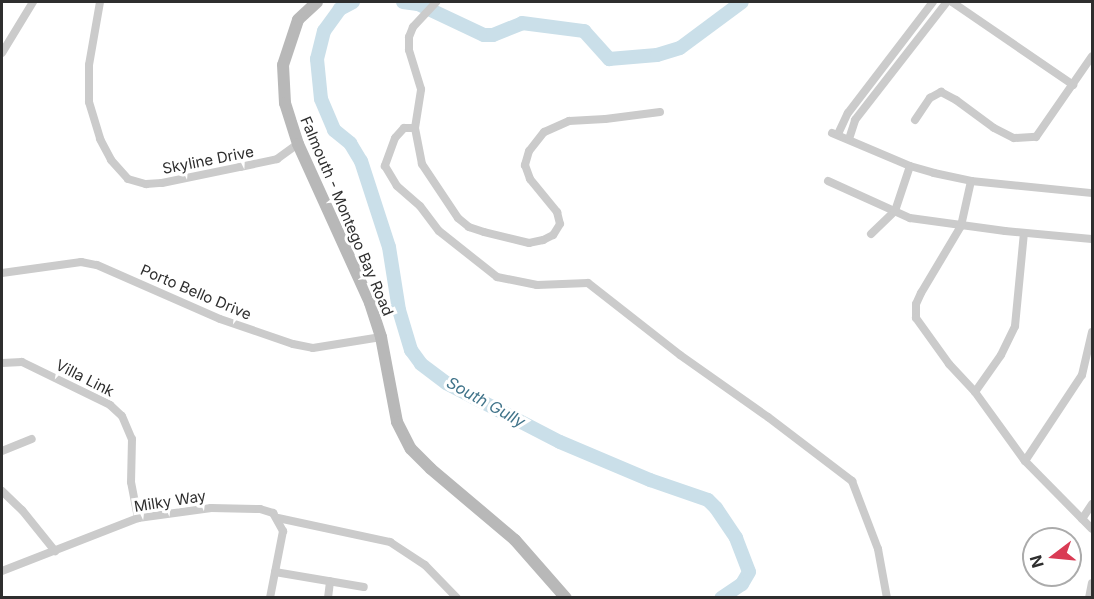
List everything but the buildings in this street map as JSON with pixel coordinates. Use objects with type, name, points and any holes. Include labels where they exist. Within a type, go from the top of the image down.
[{"type":"main road","name":"Falmouth - Montego Bay Road","points":[[317,2],[298,20],[283,65],[285,103],[298,144],[370,303],[381,337],[397,422],[411,449],[515,540],[566,597]]},
{"type":"street","points":[[2,53],[33,2]]},
{"type":"street","name":"Skyline Drive","points":[[100,2],[89,65],[89,102],[100,139],[111,160],[128,180],[146,184],[162,183],[240,167],[277,159],[298,144]]},
{"type":"street","points":[[436,2],[413,27],[409,37],[409,50],[421,89],[415,128],[422,164],[458,218],[469,227],[529,243],[553,235],[560,224],[557,212],[530,180],[525,165],[529,151],[544,132],[569,120],[605,119],[660,112]]},
{"type":"street","points":[[933,2],[835,134],[910,166],[970,181],[1092,193]]},
{"type":"street","points":[[849,139],[855,120],[947,2]]},
{"type":"street","points":[[952,2],[1073,85]]},
{"type":"street","points":[[915,120],[930,98],[941,92],[956,99],[994,128],[1014,138],[1036,137],[1092,56]]},
{"type":"street","points":[[891,59],[899,65]]},
{"type":"street","points":[[415,128],[404,128],[395,138],[385,166],[397,186],[420,206],[439,231],[497,277],[537,285],[588,283],[680,356],[768,417],[852,482],[878,549],[887,597]]},
{"type":"street","points":[[871,234],[895,211],[910,166]]},
{"type":"street","points":[[828,181],[910,218],[961,226],[1092,239]]},
{"type":"street","points":[[970,181],[961,226],[918,298],[916,318],[949,364],[975,392],[1025,461],[1092,529]]},
{"type":"street","points":[[975,392],[1001,354],[1015,326],[1024,233]]},
{"type":"street","name":"Porto Bello Drive","points":[[2,273],[81,262],[89,263],[220,319],[293,344],[313,348],[381,337]]},
{"type":"street","points":[[1025,461],[1082,375],[1092,332]]},
{"type":"street","name":"Villa Link","points":[[2,363],[22,362],[110,405],[122,416],[132,439],[131,482],[138,518]]},
{"type":"street","points":[[2,451],[32,439]]},
{"type":"street","points":[[2,491],[22,510],[55,551]]},
{"type":"street","points":[[1082,519],[1092,504]]},
{"type":"street","name":"Milky Way","points":[[2,571],[138,518],[210,508],[260,509],[273,513],[278,518],[390,542],[425,565],[457,597]]},
{"type":"street","points":[[270,597],[283,531],[278,518]]},
{"type":"street","points":[[275,572],[364,587]]},
{"type":"street","points":[[328,597],[330,581]]},
{"type":"street","points":[[1089,597],[1092,583]]},
{"type":"waterway","name":"South Gully","points":[[353,2],[340,9],[324,31],[317,59],[321,99],[334,130],[350,143],[361,161],[389,247],[399,310],[411,350],[421,364],[446,383],[560,442],[650,480],[708,500],[736,538],[749,572],[742,584],[721,598]]},
{"type":"waterway","name":"South Gully","points":[[403,2],[418,4],[484,35],[493,35],[522,23],[584,31],[609,59],[657,55],[680,48],[742,2]]}]
